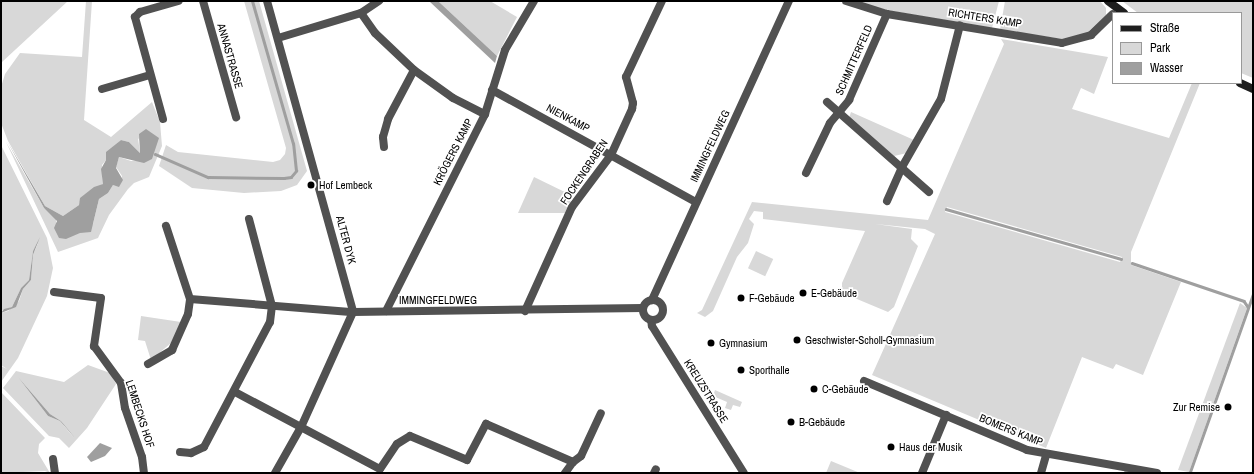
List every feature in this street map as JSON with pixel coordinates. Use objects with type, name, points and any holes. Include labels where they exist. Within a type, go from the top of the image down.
[{"type":"street","points":[[162,119],[135,17],[140,12],[178,1]]},
{"type":"street","name":"ANNASTRASSE","points":[[203,1],[236,117]]},
{"type":"street","name":"ALTER DYK","points":[[267,1],[353,312]]},
{"type":"street","points":[[278,38],[361,13],[379,1]]},
{"type":"street","name":"KRÖGERS KAMP","points":[[386,311],[485,114],[505,50],[534,1]]},
{"type":"street","name":"FOCKENGRABEN","points":[[525,311],[572,207],[611,155],[633,103],[626,77],[662,1]]},
{"type":"street","name":"IMMINGFELDWEG","points":[[652,300],[789,1]]},
{"type":"street","name":"RICHTERS KAMP","points":[[846,1],[886,14],[1069,42],[1092,35],[1112,17]]},
{"type":"street","points":[[1108,1],[1117,12]]},
{"type":"street","points":[[361,13],[375,33],[414,70],[453,98],[485,114]]},
{"type":"street","name":"SCHMITTERFELD","points":[[806,173],[830,123],[849,100],[886,14]]},
{"type":"street","points":[[887,201],[902,167],[941,99],[960,25]]},
{"type":"street","points":[[384,147],[383,137],[388,119],[414,70]]},
{"type":"street","points":[[102,89],[150,76]]},
{"type":"street","points":[[1242,84],[1253,89]]},
{"type":"street","name":"NIENKAMP","points":[[492,90],[696,202]]},
{"type":"street","name":"SCHMITTERFELD","points":[[827,102],[929,192]]},
{"type":"street","points":[[180,452],[191,453],[204,447],[235,392],[270,322],[272,306],[249,219]]},
{"type":"street","points":[[148,364],[166,355],[177,344],[185,326],[190,299],[166,226]]},
{"type":"street","name":"LEMBECKS HOF","points":[[54,292],[101,298],[94,346],[121,383],[125,408],[142,457],[144,473]]},
{"type":"street","name":"IMMINGFELDWEG","points":[[190,299],[353,312],[525,311],[643,308]]},
{"type":"street","points":[[652,300],[660,303],[663,311],[660,317],[651,320],[645,317],[643,308],[652,300]]},
{"type":"street","points":[[276,473],[301,427],[353,312]]},
{"type":"street","name":"KREUZSTRASSE","points":[[651,320],[652,326],[744,473]]},
{"type":"street","name":"BOMERS KAMP","points":[[864,381],[1027,450],[1046,456],[1157,473]]},
{"type":"street","points":[[235,392],[380,471],[397,444],[410,436],[467,460],[486,424],[572,462]]},
{"type":"street","points":[[565,473],[572,462],[581,456],[601,413]]},
{"type":"street","points":[[922,473],[946,416]]},
{"type":"street","points":[[1041,473],[1046,456]]},
{"type":"street","points":[[53,459],[55,473]]},
{"type":"green space","points":[[1,1],[68,1],[2,62],[1,67]]},
{"type":"green space","points":[[86,1],[92,1],[84,120],[111,137],[152,102],[160,122],[162,146],[149,177],[134,183],[128,189],[109,215],[98,238],[58,252],[6,142],[44,208],[56,219],[56,226],[77,234],[93,224],[99,199],[108,193],[113,185],[119,186],[121,183],[122,176],[116,167],[119,157],[131,161],[152,159],[138,138],[140,153],[129,142],[121,140],[106,153],[106,160],[102,165],[103,184],[81,198],[79,205],[63,216],[45,206],[8,141],[1,123],[1,87],[5,74],[20,53],[82,57]]},
{"type":"green space","points":[[244,1],[259,1],[307,171],[297,185],[281,191],[244,193],[192,188],[159,166],[166,145],[178,152],[273,162],[280,160],[285,154],[286,148]]},
{"type":"green space","points":[[438,1],[490,1],[517,17],[497,56]]},
{"type":"green space","points":[[863,1],[999,1],[992,28],[892,11],[863,4]]},
{"type":"green space","points":[[1005,1],[1100,1],[1106,8],[1106,15],[1087,33],[1069,40],[1000,30]]},
{"type":"green space","points":[[1122,1],[1253,1],[1253,78],[1242,73],[1242,12],[1137,12]]},
{"type":"green space","points":[[1001,39],[1108,57],[1094,94],[1081,88],[1072,109],[1169,138],[1192,84],[1200,84],[1131,252],[1131,265],[1181,282],[1143,375],[1116,364],[1113,369],[1082,357],[1046,448],[872,375],[935,234],[925,229],[875,224],[912,229],[911,239],[918,246],[894,307],[888,312],[845,294],[842,289],[842,283],[865,231],[763,219],[763,212],[754,211],[749,219],[754,224],[748,243],[737,257],[713,311],[705,317],[697,313],[702,310],[752,202],[928,220],[1004,44]],"holes":[[[947,207],[1122,258],[1120,262],[945,212]]]},
{"type":"green space","points":[[851,112],[914,140],[907,153],[894,156],[849,118]]},
{"type":"green space","points":[[1,145],[47,238],[53,268],[47,296],[18,358],[1,382],[1,366],[7,369],[1,365],[1,313],[8,311],[19,301],[23,289],[31,280],[33,255],[38,243],[33,251],[29,280],[21,288],[12,307],[1,311]]},
{"type":"green space","points":[[534,177],[573,196],[565,213],[518,213]]},
{"type":"green space","points":[[756,251],[773,259],[765,276],[748,268]]},
{"type":"green space","points":[[1240,303],[1247,308],[1189,472],[1178,470]]},
{"type":"green space","points":[[141,316],[181,322],[171,343],[151,360],[145,341],[138,340]]},
{"type":"green space","points":[[88,365],[110,373],[116,384],[87,428],[69,448],[59,438],[49,436],[3,388],[16,371],[64,382]],"holes":[[[18,377],[50,414],[61,421],[74,438],[60,421],[48,416]]]},
{"type":"green space","points":[[715,390],[742,402],[740,407],[733,405],[731,410],[725,408],[727,402],[713,396]]},
{"type":"green space","points":[[1,392],[45,438],[39,444],[38,453],[50,473],[45,471],[1,473]]},
{"type":"green space","points":[[831,461],[860,473],[826,473]]},
{"type":"water","points":[[429,1],[438,1],[497,56],[495,63]]},
{"type":"water","points":[[146,129],[159,138],[152,159],[144,163],[119,157],[116,168],[123,180],[119,187],[113,185],[108,193],[99,199],[91,232],[80,233],[66,239],[59,238],[54,228],[57,221],[44,208],[7,141],[45,206],[63,216],[79,205],[80,198],[94,187],[103,184],[101,169],[106,160],[106,152],[121,140],[129,142],[140,153],[139,134]]},
{"type":"water","points":[[40,237],[33,255],[31,280],[23,289],[16,307],[1,313],[4,309],[12,307],[21,288],[29,280],[33,251]]},
{"type":"water","points":[[18,377],[50,414],[61,421],[75,438],[60,421],[48,416]]},
{"type":"water","points":[[100,443],[112,448],[105,456],[91,462],[87,457]]},
{"type":"waterway","points":[[155,154],[208,177],[284,178],[291,177],[296,171],[293,144],[252,1]]},
{"type":"waterway","points":[[946,209],[1121,259]]},
{"type":"waterway","points":[[1132,263],[1244,301],[1248,307]]},
{"type":"waterway","points":[[1190,472],[1253,294]]},
{"type":"waterway","points":[[1125,472],[1134,473]]},
{"type":"place","name":"Hof Lembeck","points":[[311,185]]},
{"type":"place","name":"E-Gebäude","points":[[803,293]]},
{"type":"place","name":"F-Gebäude","points":[[741,298]]},
{"type":"place","name":"Geschwister-Scholl-Gymnasium","points":[[797,340]]},
{"type":"place","name":"Gymnasium","points":[[711,343]]},
{"type":"place","name":"Sporthalle","points":[[741,370]]},
{"type":"place","name":"C-Gebäude","points":[[814,389]]},
{"type":"place","name":"Zur Remise","points":[[1228,407]]},
{"type":"place","name":"B-Gebäude","points":[[791,422]]},
{"type":"place","name":"Haus der Musik","points":[[891,447]]}]
